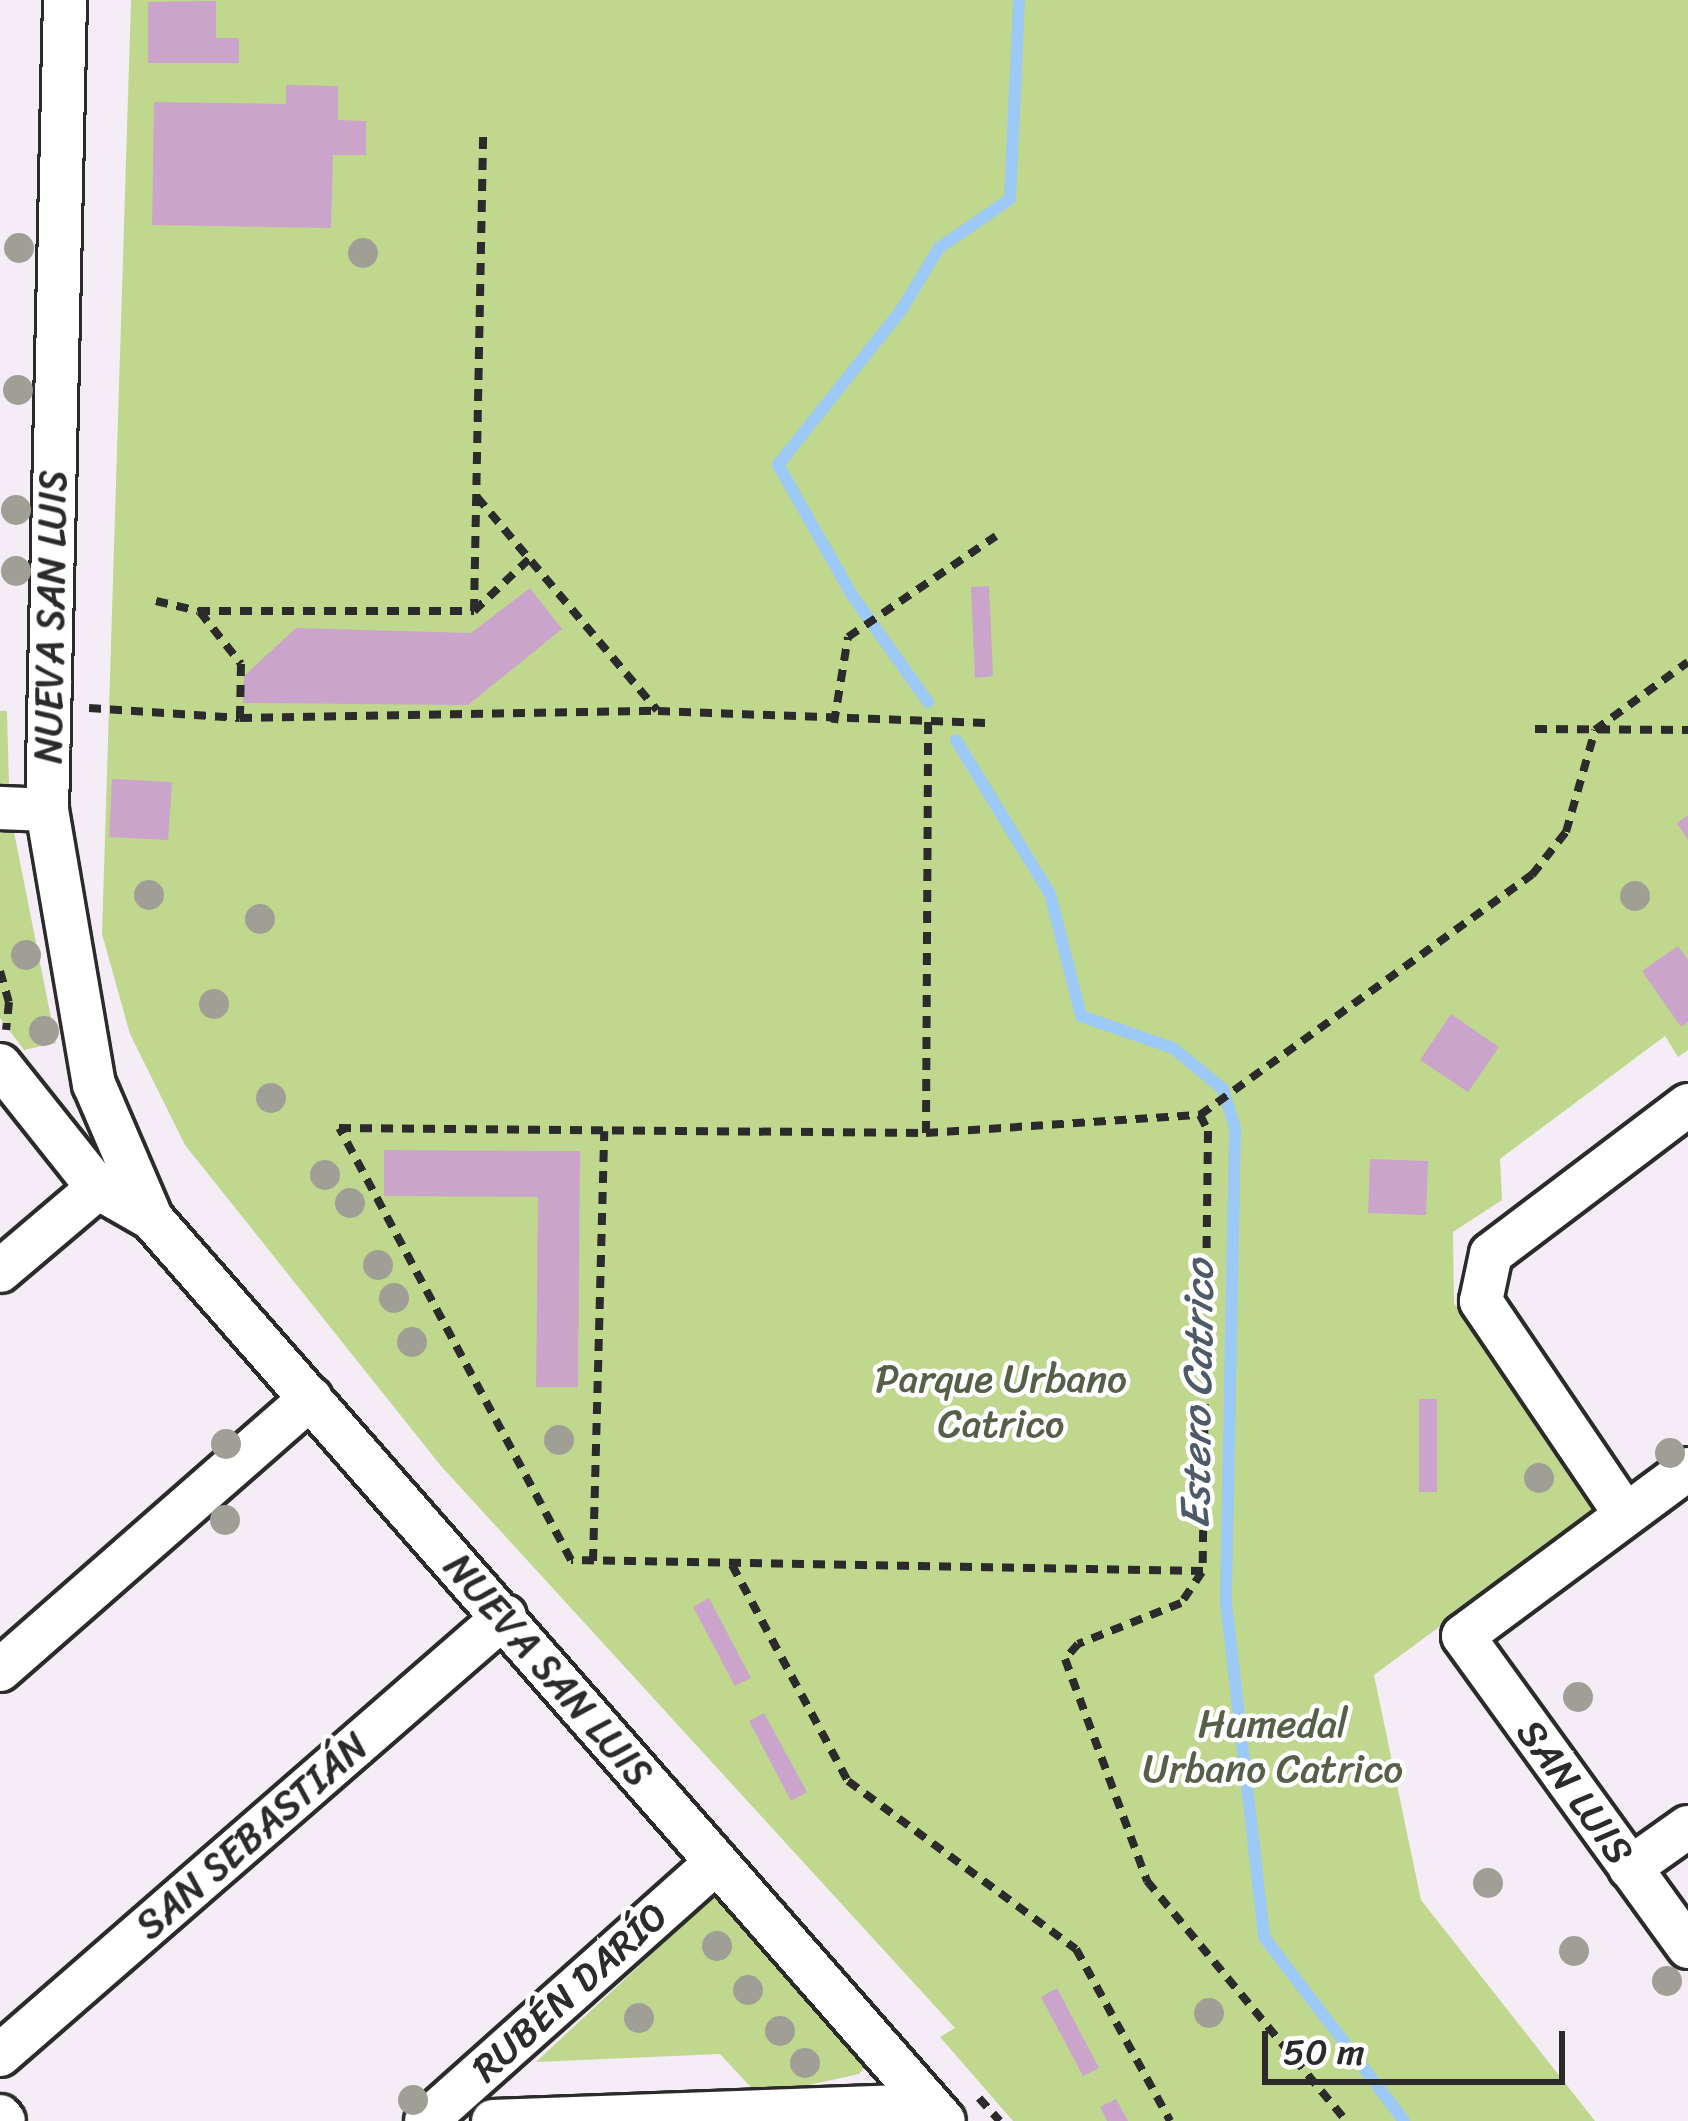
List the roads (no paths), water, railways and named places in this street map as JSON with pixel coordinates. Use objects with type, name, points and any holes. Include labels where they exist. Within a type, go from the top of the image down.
[{"type":"street","name":"NUEVA SAN LUIS","points":[[65,0],[47,809],[94,1084],[152,1219],[937,2113]]},
{"type":"street","points":[[0,808],[47,809]]},
{"type":"street","name":"NUEVA SAN LUIS","points":[[1,1066],[98,1188],[152,1219]]},
{"type":"street","points":[[1688,1106],[1491,1254],[1481,1301],[1624,1514],[1688,1469]]},
{"type":"street","points":[[0,1271],[98,1188]]},
{"type":"street","points":[[0,1670],[311,1398]]},
{"type":"street","name":"SAN LUIS","points":[[1624,1514],[1462,1636],[1688,1947]]},
{"type":"street","name":"SAN SEBASTIÁN","points":[[0,2055],[505,1616]]},
{"type":"street","points":[[1630,1868],[1688,1827]]},
{"type":"street","name":"RUBÉN DARÍO","points":[[426,2121],[714,1864]]},
{"type":"street","name":"RUBÉN DARÍO","points":[[493,2121],[937,2113]]},
{"type":"waterway","name":"Estero Catrico","points":[[928,702],[852,595],[778,465],[902,309],[939,248],[1010,199],[1019,0]]},
{"type":"waterway","name":"Estero Catrico","points":[[956,740],[1050,894],[1081,1016],[1173,1048],[1223,1089],[1235,1128],[1226,1602],[1264,1937],[1404,2121]]},
{"type":"park label","name":"Parque Urbano Catrico","points":[[1001,1402]]},
{"type":"park label","name":"Humedal Urbano Catrico","points":[[1273,1748]]}]
